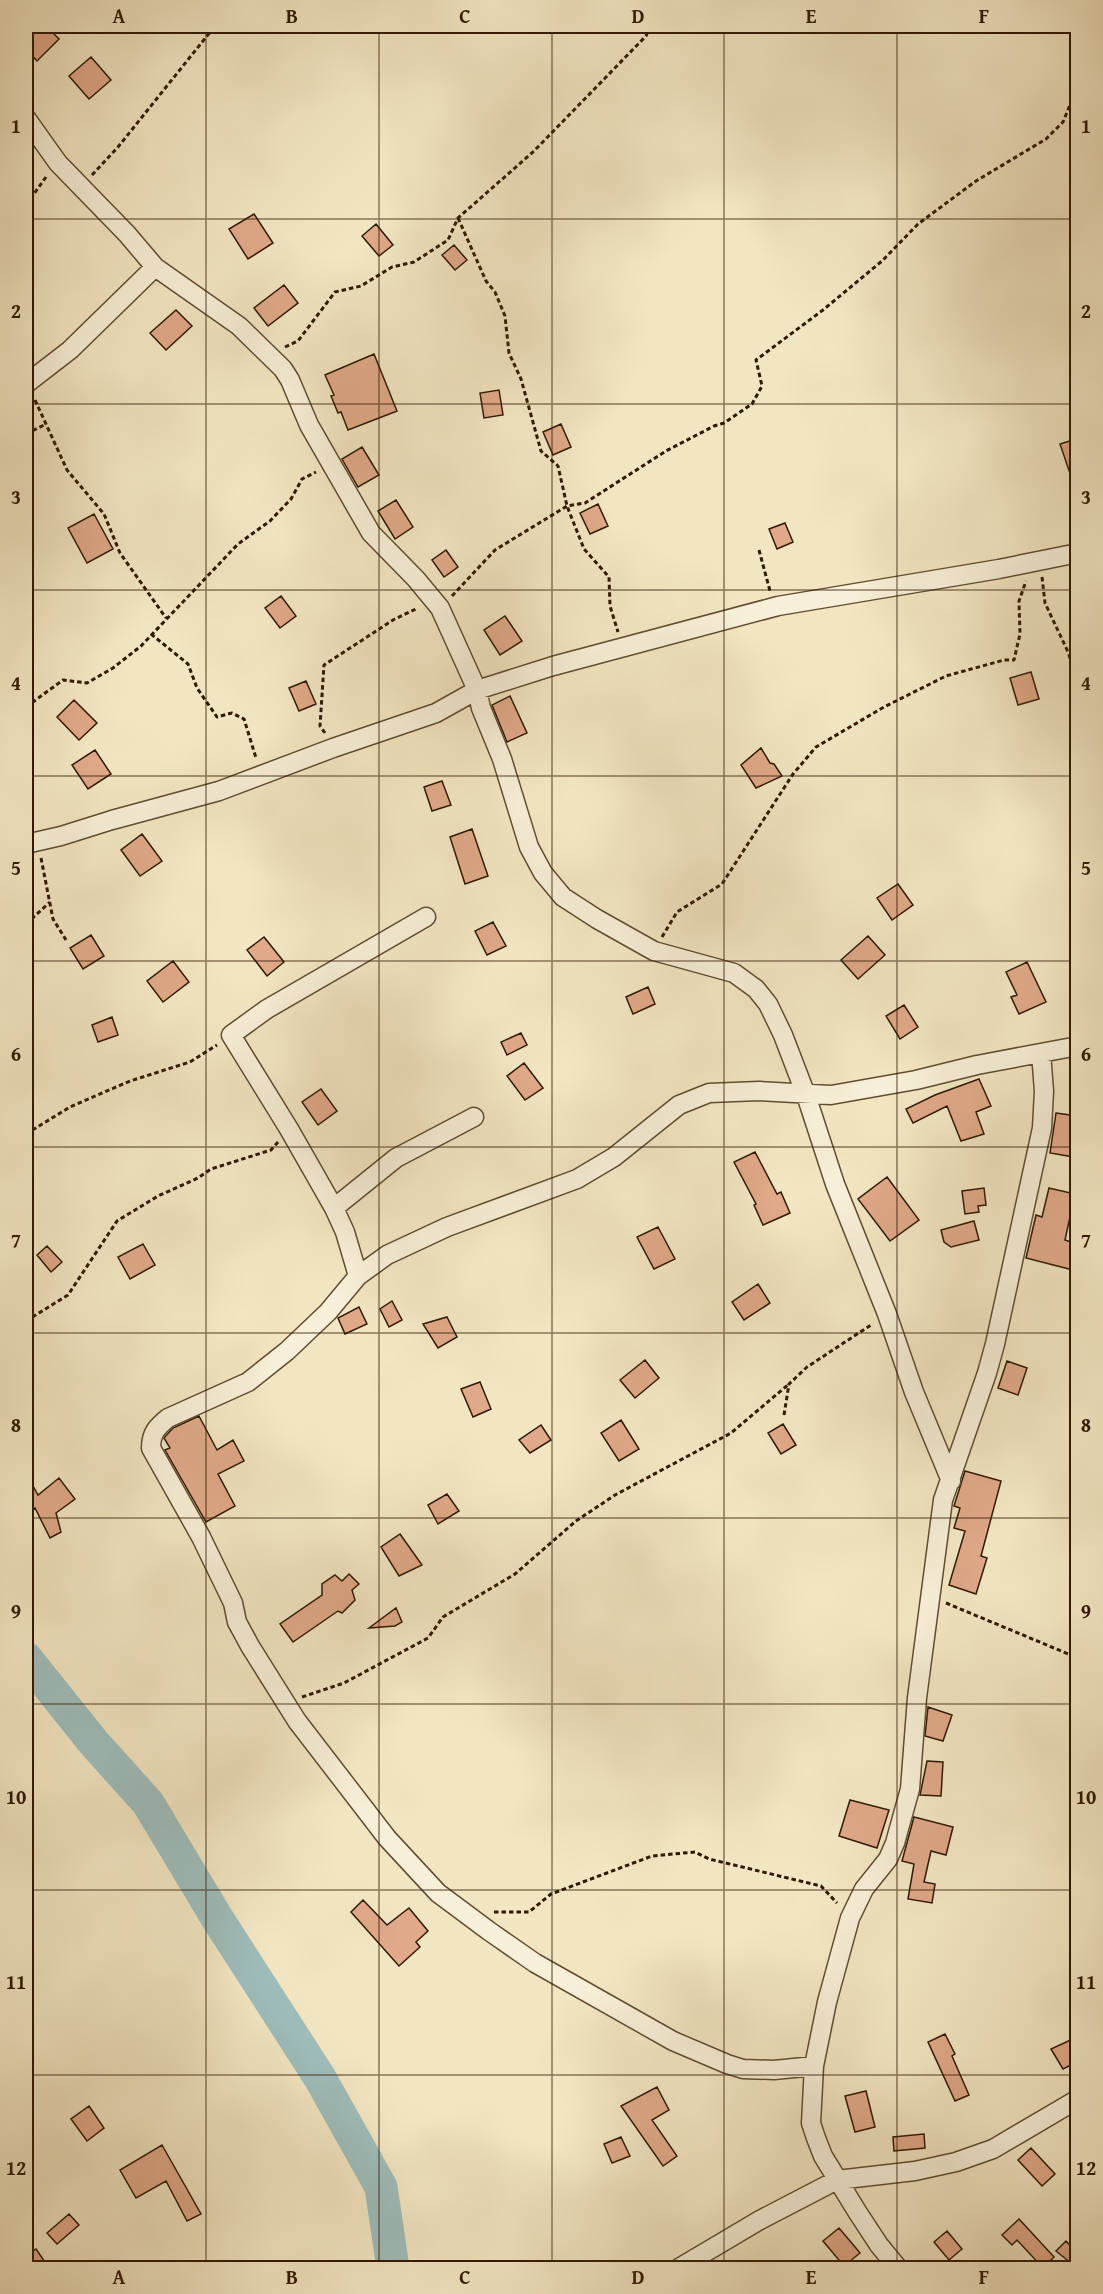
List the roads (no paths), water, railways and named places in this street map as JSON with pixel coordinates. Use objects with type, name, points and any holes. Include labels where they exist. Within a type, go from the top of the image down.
[{"type":"street","points":[[26,118],[58,163],[127,234],[155,267],[239,326],[270,355],[290,380],[309,425],[371,533],[416,579],[440,608],[477,690],[481,708],[502,759],[529,847],[543,873],[563,897],[597,920],[654,951],[734,973],[756,989],[768,1004],[783,1035],[806,1095],[835,1184],[887,1314],[914,1392],[951,1481]]},
{"type":"street","points":[[26,384],[70,350],[155,267]]},
{"type":"street","points":[[32,843],[219,791],[333,747],[436,713],[477,690],[553,666],[774,607],[1077,553]]},
{"type":"street","points":[[358,1276],[345,1232],[334,1208],[232,1036],[247,1022],[267,1009],[426,917]]},
{"type":"street","points":[[814,2066],[774,2070],[743,2069],[673,2041],[535,1963],[438,1893],[387,1838],[319,1751],[250,1646],[237,1622],[232,1604],[201,1537],[151,1448],[151,1438],[157,1427],[168,1418],[248,1382],[328,1312],[358,1276],[387,1255],[447,1227],[577,1179],[614,1156],[679,1105],[709,1093],[759,1091],[831,1095],[878,1088],[977,1065],[1077,1046]]},
{"type":"street","points":[[898,2268],[879,2246],[823,2156],[811,2123],[814,2066],[827,2002],[850,1918],[864,1889],[888,1859],[895,1843],[910,1789],[917,1698],[943,1500],[987,1373],[1042,1128],[1044,1091],[1041,1053]]},
{"type":"street","points":[[334,1208],[396,1158],[474,1117]]},
{"type":"street","points":[[679,2268],[760,2220],[837,2180],[915,2171],[993,2149],[1077,2099]]},
{"type":"waterway","points":[[26,1658],[94,1743],[148,1803],[217,1918],[320,2078],[381,2187],[393,2268]]}]
